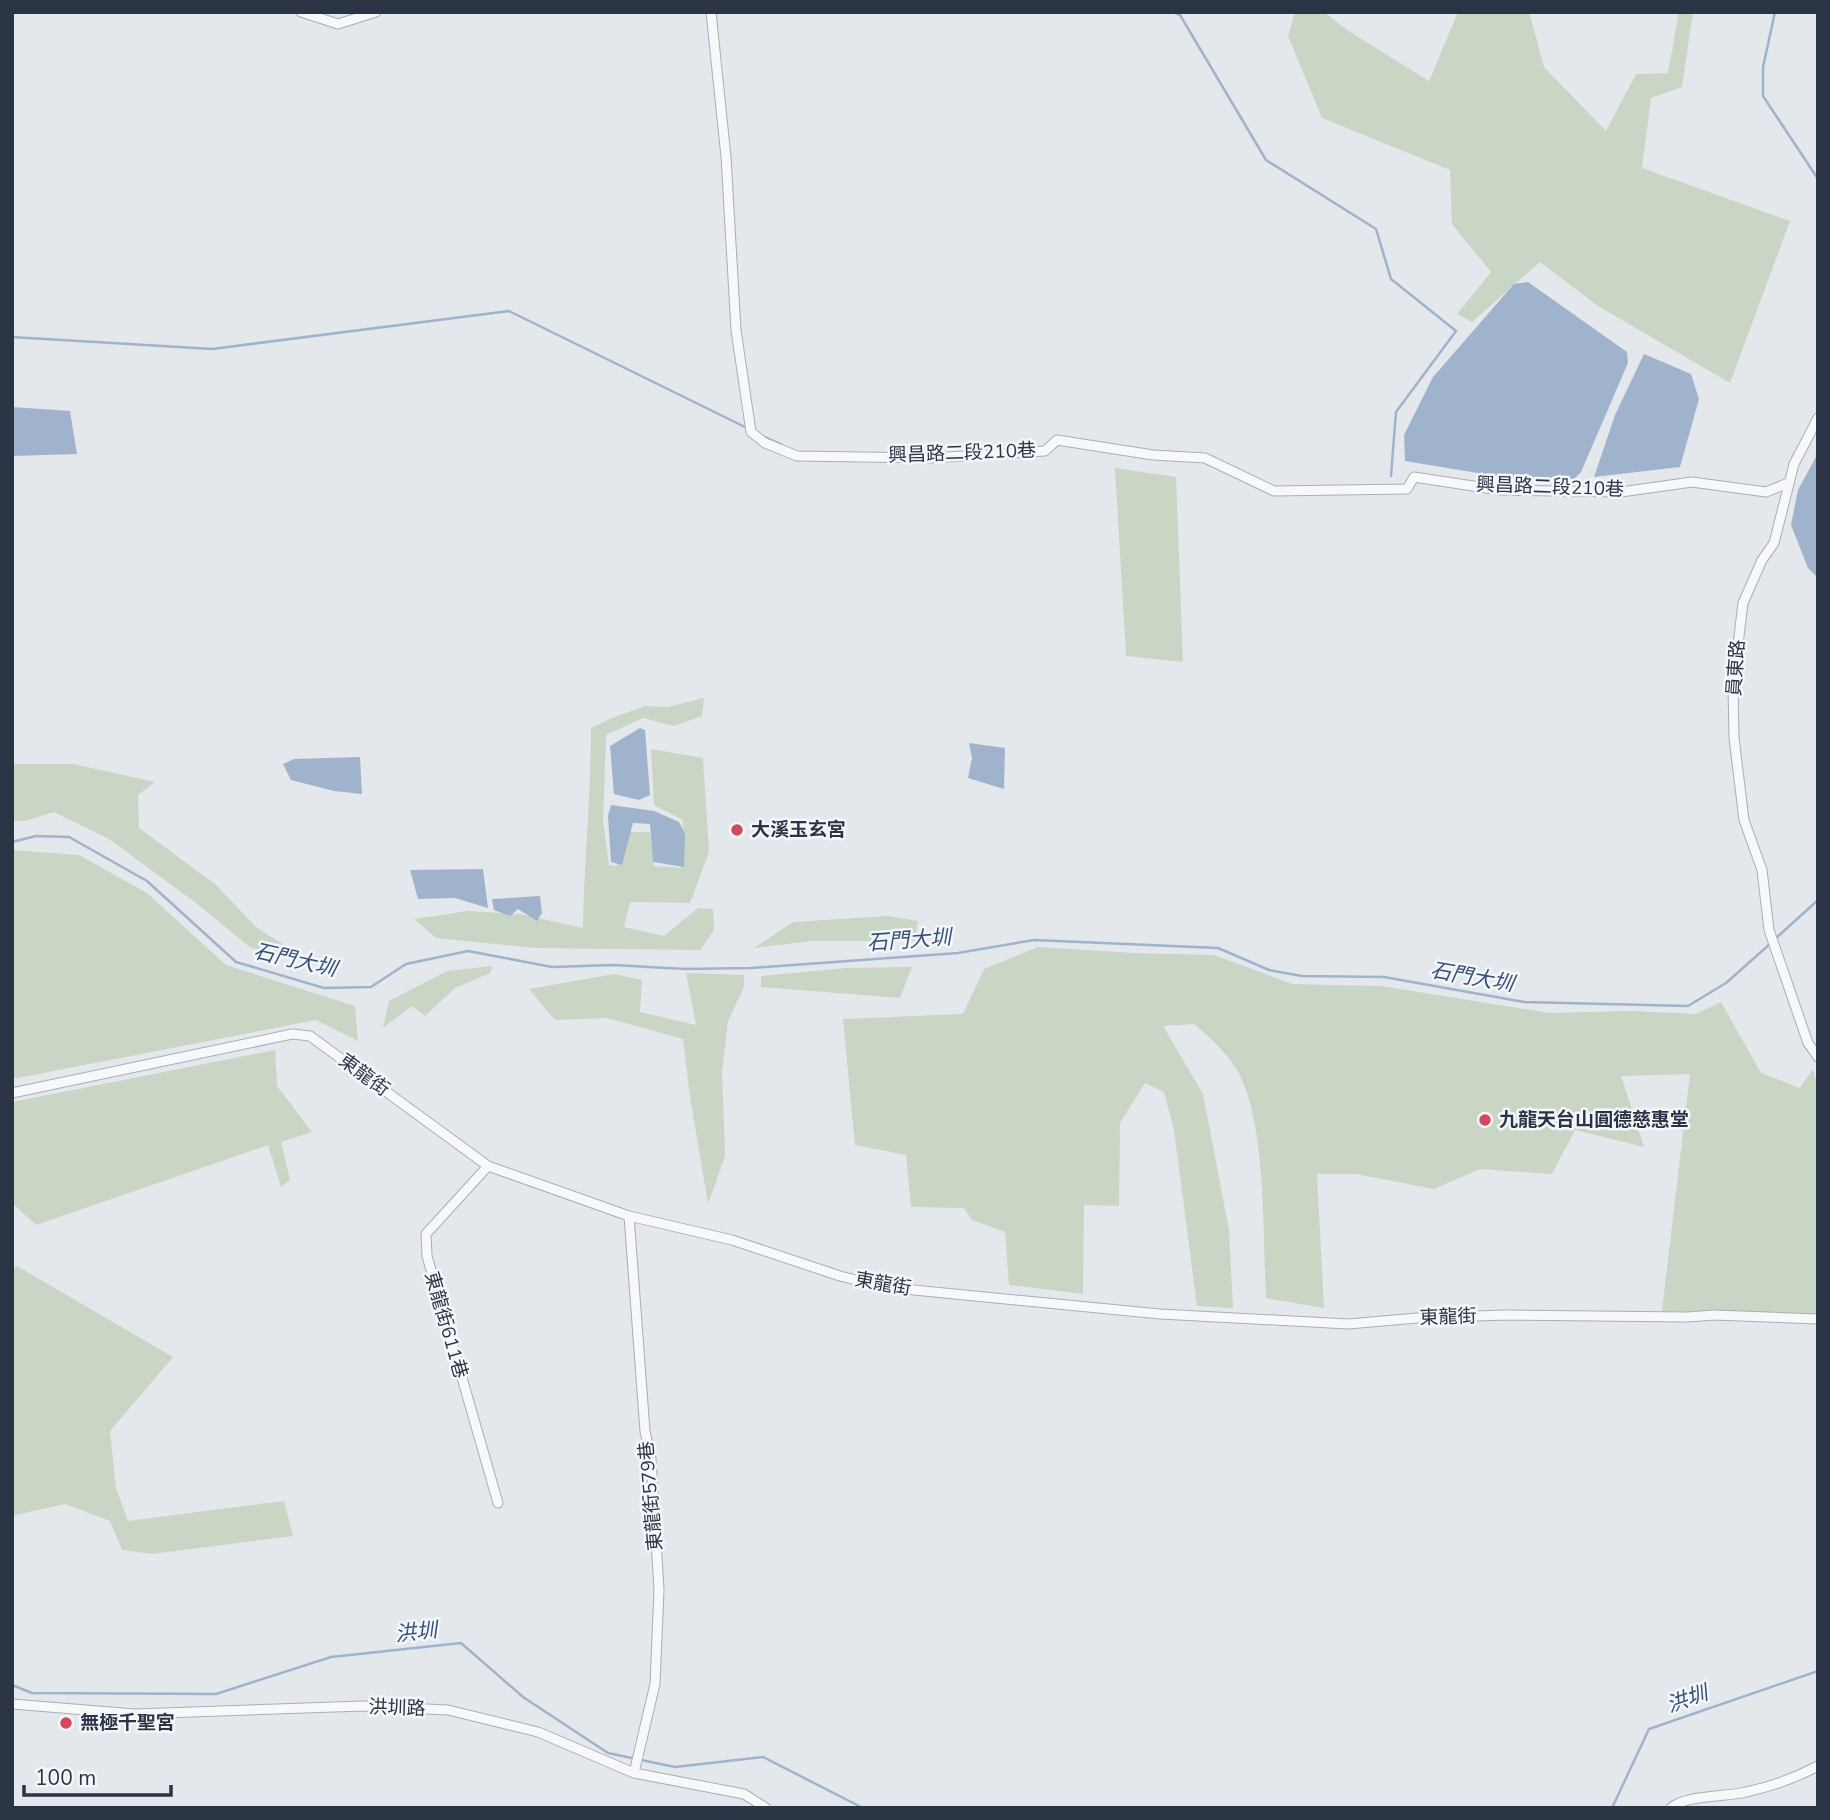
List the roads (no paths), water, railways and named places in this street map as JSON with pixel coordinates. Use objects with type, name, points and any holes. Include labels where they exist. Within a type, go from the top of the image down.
[{"type":"street","points":[[301,12],[338,24],[376,12]]},
{"type":"street","name":"興昌路二段210巷","points":[[711,12],[726,157],[736,330],[751,428],[765,443],[797,456],[930,458],[1045,451],[1057,440],[1153,455],[1205,458],[1274,491],[1407,489],[1413,477],[1499,490],[1621,492],[1692,482],[1766,492],[1788,483]]},
{"type":"street","name":"員東路","points":[[1818,418],[1794,464],[1774,543],[1762,561],[1743,603],[1733,686],[1739,787],[1744,820],[1762,870],[1769,930],[1808,1043],[1818,1056]]},
{"type":"street","name":"東龍街","points":[[12,1093],[292,1034],[310,1036],[488,1166],[629,1216],[732,1240],[883,1287],[1160,1314],[1348,1324],[1506,1315],[1714,1315],[1818,1319]]},
{"type":"street","name":"東龍街611巷","points":[[488,1166],[426,1234],[427,1256],[498,1503]]},
{"type":"street","name":"東龍街579巷","points":[[629,1216],[645,1431],[651,1459],[659,1590],[655,1684],[634,1773]]},
{"type":"street","name":"洪圳路","points":[[12,1704],[135,1714],[363,1706],[449,1710],[538,1732],[634,1773],[744,1794],[766,1808]]},
{"type":"street","points":[[1671,1808],[1682,1800],[1744,1793],[1767,1787],[1818,1766]]},
{"type":"water","points":[[1528,282],[1627,352],[1628,363],[1581,472],[1574,479],[1502,477],[1405,461],[1404,435],[1433,377],[1514,284]]},
{"type":"water","points":[[1644,354],[1691,374],[1699,399],[1680,467],[1594,477],[1615,415]]},
{"type":"water","points":[[12,407],[70,411],[77,454],[12,456]]},
{"type":"water","points":[[1818,453],[1818,578],[1808,568],[1791,525],[1798,490]]},
{"type":"water","points":[[640,728],[645,730],[650,795],[639,800],[614,794],[610,746]]},
{"type":"water","points":[[969,743],[1005,748],[1004,789],[968,778],[972,758]]},
{"type":"water","points":[[360,757],[362,794],[334,791],[291,780],[283,764],[294,759]]},
{"type":"water","points":[[611,805],[654,811],[679,822],[685,834],[684,867],[653,862],[650,824],[633,823],[622,865],[611,862],[608,816]]},
{"type":"water","points":[[483,869],[488,908],[455,898],[418,899],[410,870]]},
{"type":"water","points":[[540,896],[542,913],[537,921],[518,909],[510,916],[494,910],[492,899]]},
{"type":"waterway","points":[[1173,12],[1180,15],[1266,160],[1376,229],[1391,279],[1456,331],[1396,412],[1391,476]]},
{"type":"waterway","points":[[1775,12],[1763,67],[1763,96],[1818,179]]},
{"type":"waterway","points":[[12,337],[212,349],[509,311],[747,428]]},
{"type":"waterway","points":[[762,436],[782,445]]},
{"type":"waterway","name":"石門大圳","points":[[12,842],[36,836],[69,837],[147,881],[236,962],[324,988],[371,987],[406,964],[468,951],[552,967],[613,965],[685,969],[751,968],[958,953],[1034,940],[1218,948],[1269,970],[1302,976],[1384,977],[1524,1002],[1688,1006],[1726,983],[1771,943]]},
{"type":"waterway","name":"石門大圳","points":[[1776,938],[1818,900]]},
{"type":"waterway","name":"洪圳","points":[[12,1685],[32,1693],[216,1694],[331,1657],[461,1643],[523,1697],[608,1753],[675,1767],[763,1757],[863,1808]]},
{"type":"waterway","name":"洪圳","points":[[1612,1808],[1649,1729],[1818,1671]]},
{"type":"place","name":"大溪玉玄宮","points":[[737,830]]},
{"type":"place","name":"九龍天台山圓德慈惠堂","points":[[1485,1120]]},
{"type":"place","name":"無極千聖宮","points":[[66,1723]]}]
